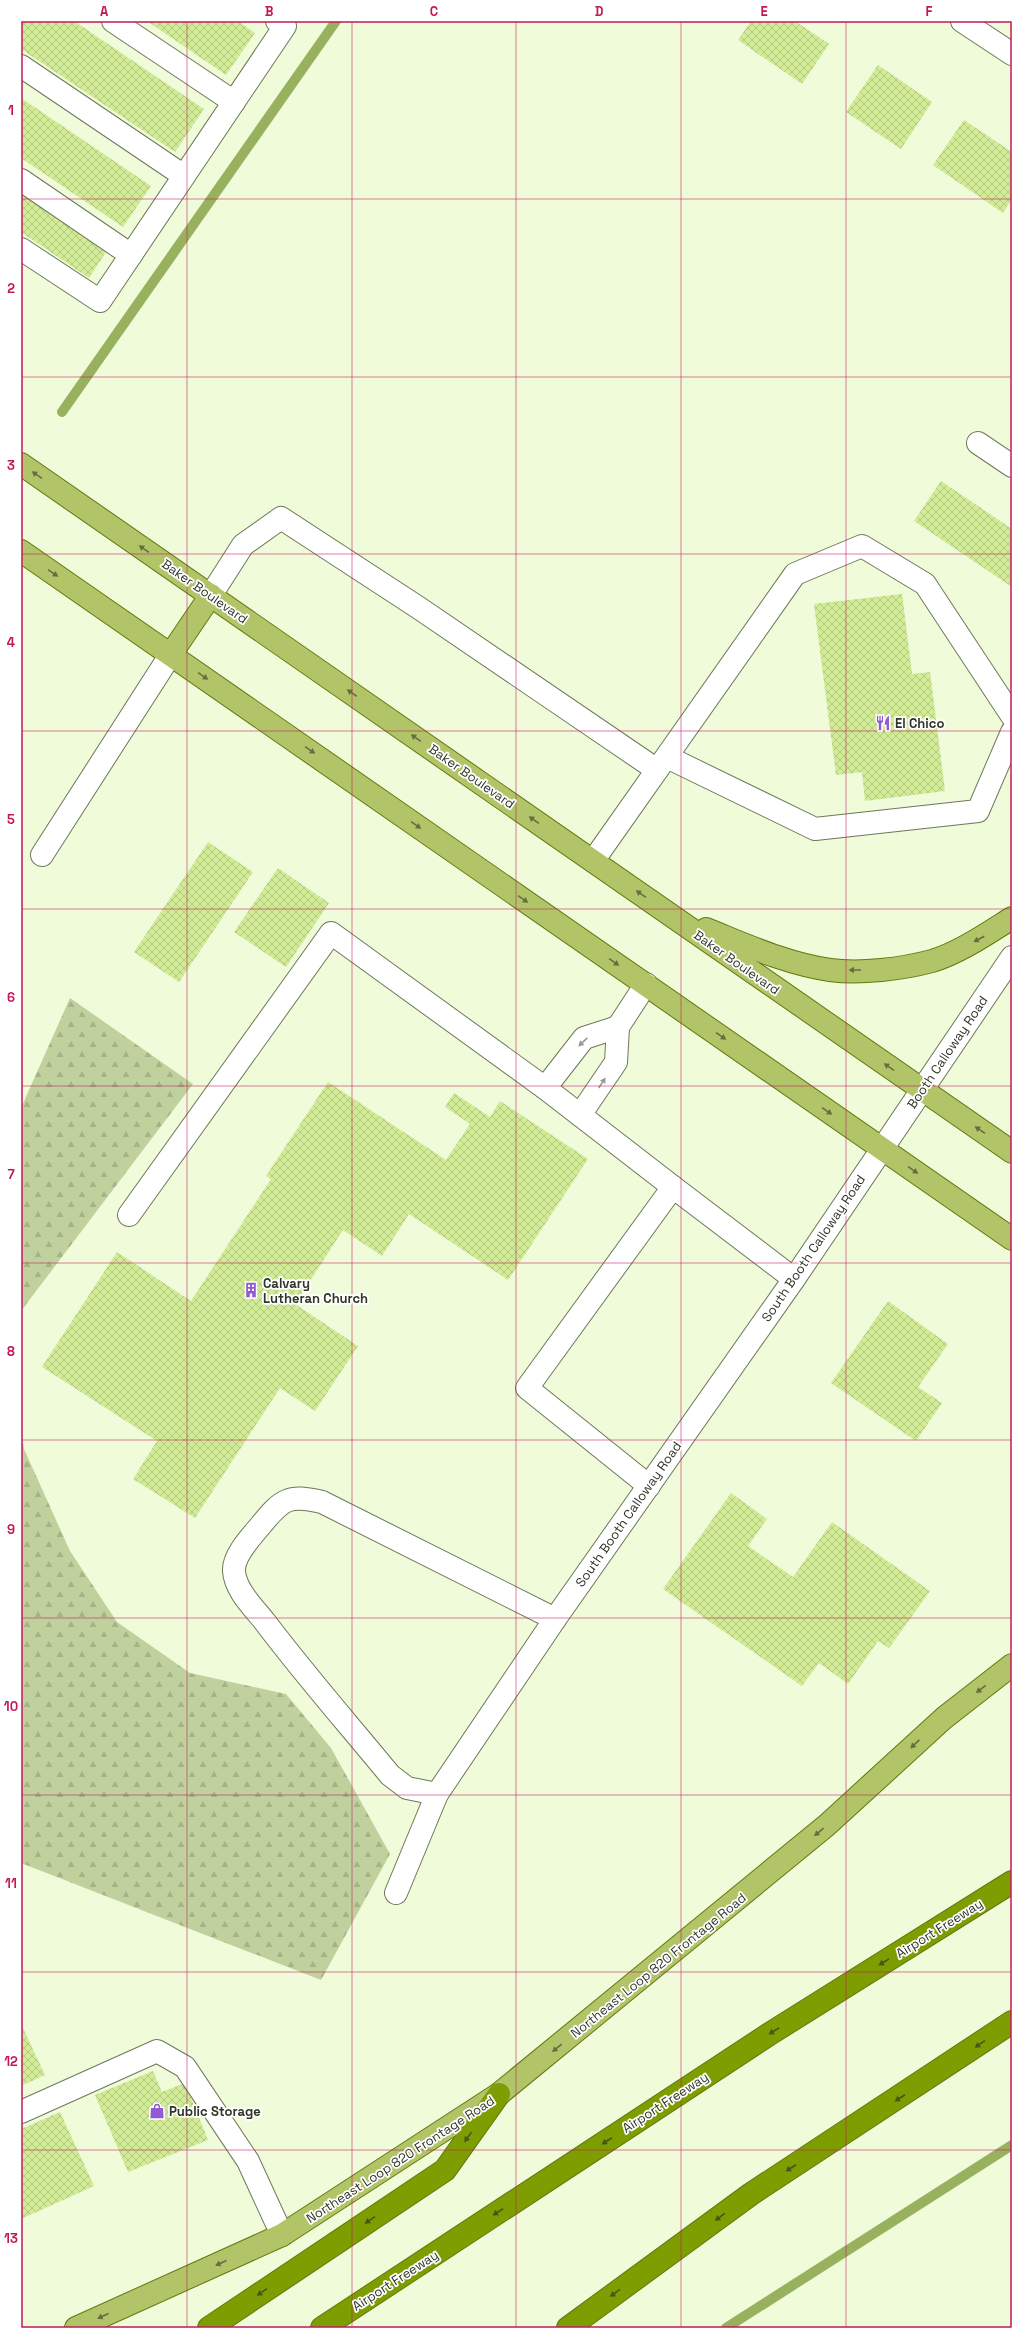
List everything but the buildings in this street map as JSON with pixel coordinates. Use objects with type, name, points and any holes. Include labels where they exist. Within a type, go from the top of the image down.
[{"type":"highway","name":"Airport Freeway","points":[[322,2328],[771,2033],[1012,1882]]},
{"type":"highway","points":[[568,2328],[751,2194],[1012,2022]]},
{"type":"highway","points":[[209,2328],[445,2170],[499,2094]]},
{"type":"main road","name":"Baker Boulevard","points":[[21,464],[1012,1152]]},
{"type":"main road","points":[[21,552],[171,654],[1012,1239]]},
{"type":"main road","points":[[171,654],[211,595]]},
{"type":"main road","points":[[673,917],[778,957],[830,970],[888,970],[933,961],[981,938],[1012,918]]},
{"type":"main road","name":"Northeast Loop 820 Frontage Road","points":[[282,2235],[499,2094],[828,1825],[944,1718],[1012,1665]]},
{"type":"main road","points":[[76,2328],[282,2235]]},
{"type":"street","points":[[113,21],[234,102]]},
{"type":"street","points":[[962,21],[1012,54]]},
{"type":"street","points":[[21,249],[100,301],[234,102],[283,23]]},
{"type":"street","points":[[21,66],[184,176]]},
{"type":"street","points":[[21,180],[131,255]]},
{"type":"street","points":[[978,443],[1012,466]]},
{"type":"street","points":[[211,595],[243,545],[281,518],[662,764],[815,829],[978,811],[1012,732]]},
{"type":"street","points":[[594,861],[795,574],[862,546],[924,584],[1012,716]]},
{"type":"street","points":[[42,855],[171,654]]},
{"type":"street","points":[[129,1216],[331,934],[545,1088],[794,1279]]},
{"type":"street","name":"Booth Calloway Road","points":[[881,1148],[1012,957]]},
{"type":"street","points":[[580,1115],[616,1062],[618,1026],[646,984]]},
{"type":"street","points":[[545,1088],[584,1038],[618,1026]]},
{"type":"street","name":"South Booth Calloway Road","points":[[396,1892],[438,1794],[555,1618],[794,1279],[881,1148]]},
{"type":"street","points":[[649,1486],[527,1388],[673,1187]]},
{"type":"street","points":[[438,1794],[407,1788],[390,1775],[288,1653],[240,1589],[234,1571],[237,1558],[253,1534],[282,1502],[302,1497],[322,1502],[555,1618]]},
{"type":"street","points":[[21,2112],[157,2051],[185,2067],[248,2161],[282,2235]]},
{"type":"green space","points":[[70,998],[193,1084],[21,1311],[21,1108]]},
{"type":"green space","points":[[21,1431],[24,1449],[70,1551],[117,1622],[190,1673],[286,1694],[331,1748],[390,1854],[321,1980],[21,1863]]},
{"type":"waterway","points":[[62,412],[336,21]]},
{"type":"waterway","points":[[726,2328],[1012,2145]]},
{"type":"place","name":"El Chico","points":[[883,723]]},
{"type":"place","name":"Calvary Lutheran Church","points":[[251,1290]]},
{"type":"place","name":"Public Storage","points":[[157,2111]]}]
